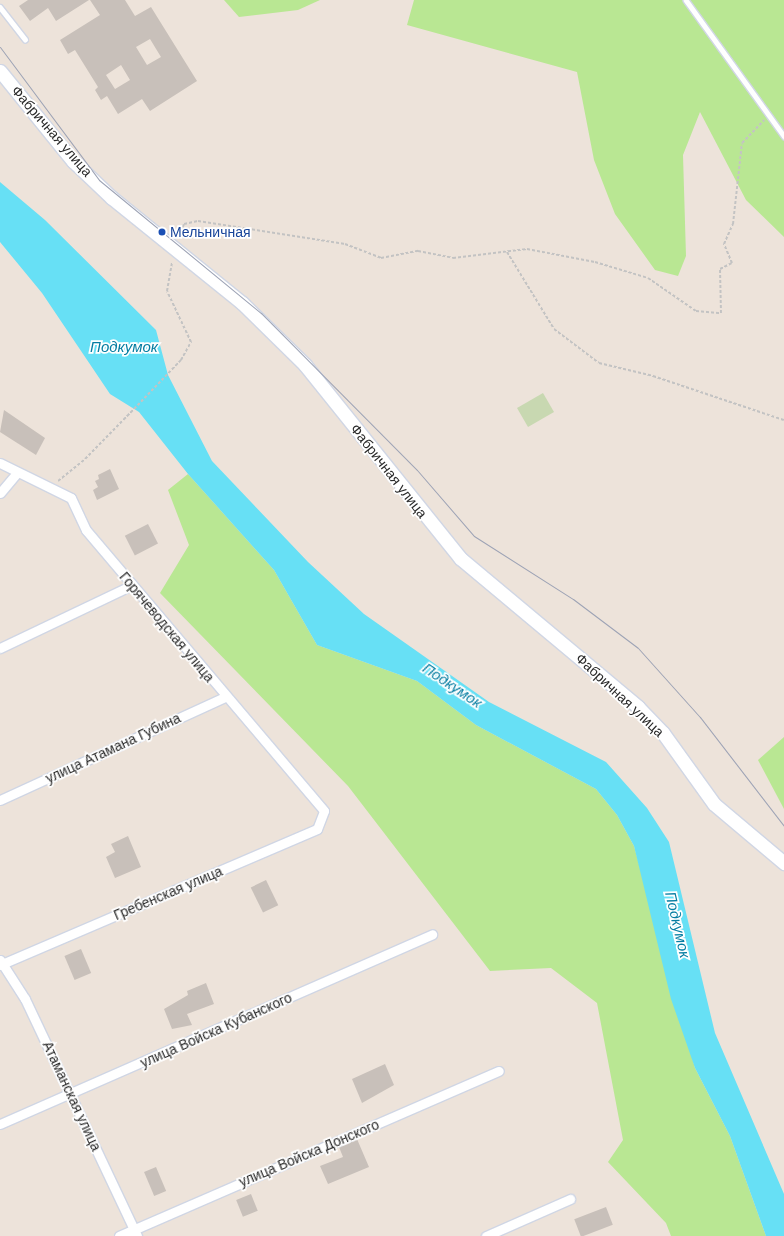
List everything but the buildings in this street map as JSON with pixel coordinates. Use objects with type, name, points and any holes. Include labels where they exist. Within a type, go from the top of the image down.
[{"type":"main road","name":"Фабричная улица","points":[[0,70],[73,161],[242,303],[305,366],[460,558],[638,707],[663,733],[714,804],[784,863]]},
{"type":"street","name":"Горячеводская улица","points":[[0,463],[17,473],[52,486],[71,498],[86,530],[225,697],[324,811]]},
{"type":"street","points":[[0,493],[17,473]]},
{"type":"street","points":[[0,648],[132,585]]},
{"type":"street","name":"улица Атамана Губина","points":[[0,800],[225,697]]},
{"type":"street","name":"Гребенская улица","points":[[2,963],[317,828],[324,811]]},
{"type":"street","name":"улица Войска Кубанского","points":[[0,1124],[72,1094],[432,934]]},
{"type":"street","name":"Атаманская улица","points":[[2,963],[72,1094],[135,1233]]},
{"type":"street","name":"улица Войска Донского","points":[[119,1236],[135,1233],[499,1071]]},
{"type":"street","points":[[486,1236],[570,1199]]},
{"type":"lane","points":[[686,0],[784,136]]},
{"type":"lane","points":[[0,7],[25,39]]},
{"type":"path","points":[[52,486],[101,443],[180,360],[191,342],[167,291],[175,248],[184,224],[198,221],[345,244],[381,258],[418,251],[453,258],[527,250],[595,262],[648,278],[696,311],[721,313],[720,269],[732,263],[724,244],[733,224],[742,143],[769,115]]},
{"type":"path","points":[[507,252],[554,329],[599,363],[652,376],[784,420]]},
{"type":"green space","points":[[224,0],[320,0],[298,10],[239,17]]},
{"type":"green space","points":[[414,0],[784,0],[784,237],[746,200],[700,112],[683,155],[686,256],[678,276],[655,270],[615,214],[594,160],[577,72],[407,25]]},
{"type":"green space","points":[[543,393],[554,412],[528,427],[517,408]]},
{"type":"green space","points":[[188,474],[274,570],[317,645],[417,681],[476,725],[596,789],[617,815],[634,846],[695,1068],[730,1136],[766,1236],[671,1236],[666,1223],[608,1162],[623,1140],[597,1003],[551,968],[490,971],[348,786],[160,593],[189,545],[168,490]]},
{"type":"green space","points":[[784,737],[784,809],[758,760]]},
{"type":"water","name":"Подкумок","points":[[0,182],[45,220],[156,330],[168,375],[212,461],[308,562],[364,614],[489,702],[606,762],[647,808],[669,842],[715,1033],[784,1194],[784,1236],[766,1236],[730,1136],[695,1068],[671,999],[634,846],[617,815],[596,789],[476,725],[417,681],[317,645],[274,570],[188,474],[139,412],[110,394],[42,293],[0,242]]},
{"type":"tram line","points":[[0,47],[99,180],[261,313],[417,470],[474,536],[573,599],[638,648],[700,717],[784,826]]},
{"type":"place","name":"Мельничная","points":[[162,232]]}]
